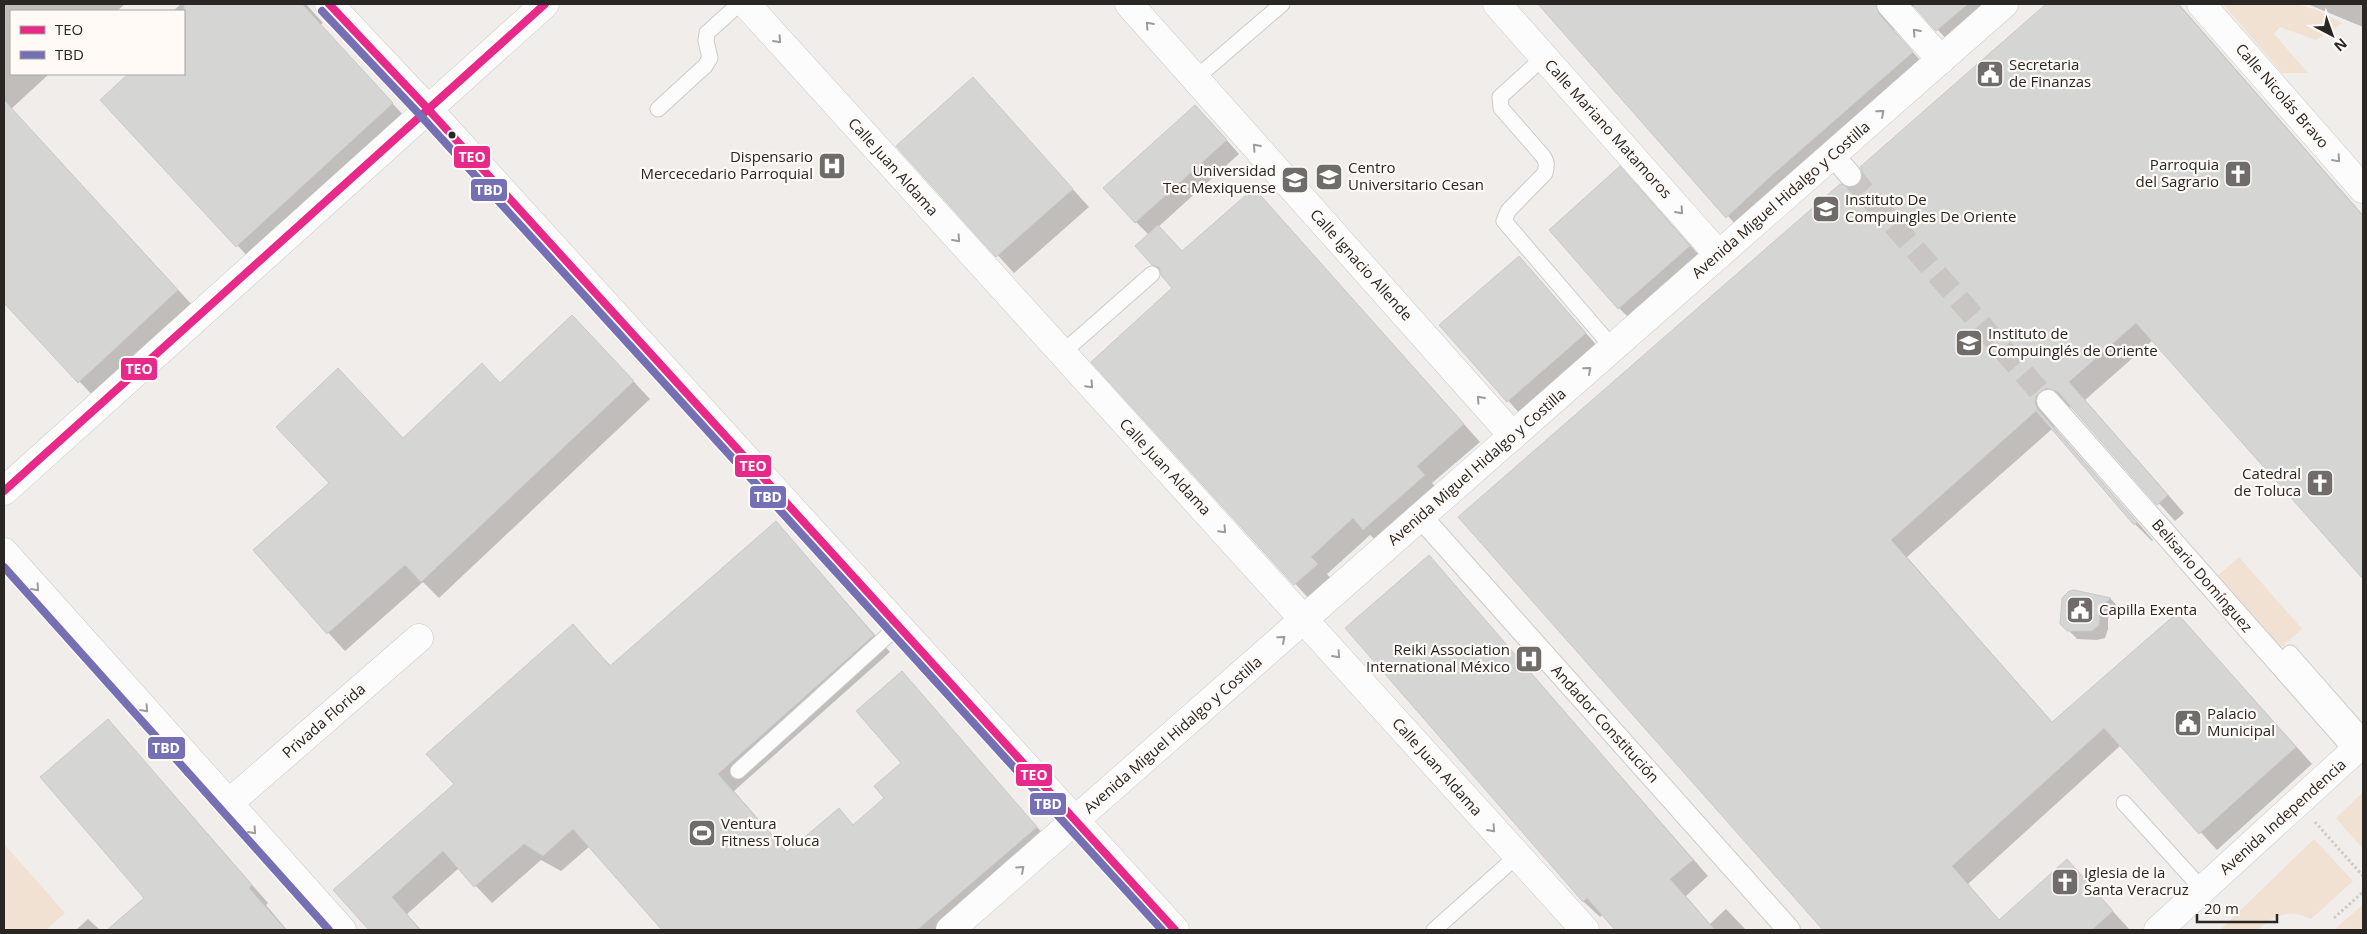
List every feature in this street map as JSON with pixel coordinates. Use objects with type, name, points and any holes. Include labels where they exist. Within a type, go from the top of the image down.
[{"type":"main road","points":[[329,4],[428,109],[1074,822],[1175,930]]},
{"type":"main road","points":[[4,491],[545,4]]},
{"type":"main road","name":"Calle Juan Aldama","points":[[746,4],[1061,354],[1305,619],[1585,930]]},
{"type":"main road","name":"Calle Ignacio Allende","points":[[1129,4],[1512,436]]},
{"type":"main road","name":"Calle Mariano Matamoros","points":[[1497,4],[1719,255]]},
{"type":"main road","points":[[1891,4],[1941,60]]},
{"type":"main road","name":"Avenida Miguel Hidalgo y Costilla","points":[[950,930],[2004,4]]},
{"type":"main road","name":"Calle Nicolás Bravo","points":[[2201,4],[2363,189]]},
{"type":"main road","points":[[4,552],[342,930]]},
{"type":"main road","name":"Privada Florida","points":[[229,803],[419,638]]},
{"type":"main road","name":"Avenida Independencia","points":[[2158,930],[2361,743]]},
{"type":"street","points":[[1832,155],[1850,175]]},
{"type":"street","name":"Belisario Domínguez","points":[[2048,401],[2361,743]]},
{"type":"street","name":"Andador Constitución","points":[[1421,517],[1789,930]]},
{"type":"lane","points":[[658,109],[705,66],[710,58],[706,41],[707,33],[739,4]]},
{"type":"lane","points":[[1196,78],[1282,4]]},
{"type":"lane","points":[[1544,57],[1500,97],[1501,108],[1542,155],[1547,167],[1545,173],[1508,211],[1504,221],[1613,348]]},
{"type":"lane","points":[[1061,354],[1152,274]]},
{"type":"lane","points":[[738,771],[897,627]]},
{"type":"lane","points":[[2290,653],[2361,743]]},
{"type":"lane","points":[[2124,803],[2202,890]]},
{"type":"lane","points":[[1434,930],[1517,856]]},
{"type":"path","points":[[2313,820],[2363,876]]},
{"type":"path","points":[[2334,918],[2363,892]]},
{"type":"shaded area","points":[[2223,4],[2296,4],[2317,10],[2342,23],[2316,40],[2280,27],[2274,34],[2308,73],[2282,73]]},
{"type":"shaded area","points":[[2239,557],[2302,629],[2277,651],[2214,579]]},
{"type":"shaded area","points":[[2363,792],[2363,849],[2336,818]]},
{"type":"shaded area","points":[[2314,839],[2353,881],[2311,919],[2296,914],[2289,914],[2270,920],[2258,930],[2220,930]]},
{"type":"shaded area","points":[[4,844],[65,913],[46,930],[4,929]]},
{"type":"shaded area","points":[[2363,904],[2363,930],[2334,930]]},
{"type":"building","points":[[184,4],[302,4],[393,103],[236,247],[100,100],[127,75],[185,75]]},
{"type":"building","points":[[1538,4],[1876,4],[1879,14],[1913,52],[1771,176],[1726,218]]},
{"type":"building","points":[[1912,4],[1968,4],[1936,31]]},
{"type":"building","points":[[2046,4],[2178,4],[2363,216],[2363,579],[2136,323],[2069,382],[2168,495],[2157,505],[2058,392],[2046,388],[2036,396],[2035,403],[2038,410],[2137,522],[2134,525],[2036,411],[1891,540],[2052,722],[2177,613],[2296,747],[2199,834],[2104,728],[1952,866],[1999,920],[2067,859],[2113,911],[2092,930],[1823,930],[1458,517],[1840,184],[1852,188],[1859,185],[1863,173],[1860,167]]},
{"type":"building","points":[[973,77],[1073,189],[996,257],[896,146]]},
{"type":"building","points":[[4,100],[178,290],[78,383],[4,303]]},
{"type":"building","points":[[1195,105],[1227,140],[1135,223],[1103,188]]},
{"type":"building","points":[[1620,166],[1690,246],[1618,309],[1549,230]]},
{"type":"building","points":[[1254,188],[1464,424],[1417,466],[1425,475],[1363,530],[1353,518],[1311,557],[1318,564],[1294,585],[1091,362],[1172,288],[1161,275],[1159,267],[1152,265],[1135,246],[1158,225],[1182,251]]},
{"type":"building","points":[[1519,256],[1586,333],[1507,402],[1439,325]]},
{"type":"building","points":[[572,315],[634,381],[421,582],[405,565],[327,634],[253,550],[329,483],[276,427],[338,368],[403,438],[482,363],[500,383]]},
{"type":"building","points":[[776,521],[874,635],[718,774],[787,852],[839,808],[853,825],[884,798],[874,786],[901,763],[856,711],[902,671],[1037,827],[917,930],[662,930],[573,829],[543,856],[524,844],[474,887],[443,851],[392,897],[420,930],[369,930],[333,890],[454,784],[426,754],[573,624],[610,666]]},
{"type":"building","points":[[1429,555],[1693,860],[1670,879],[1715,930],[1615,930],[1587,898],[1583,902],[1345,628]]},
{"type":"building","name":"Capilla Exenta","points":[[2074,590],[2111,598],[2100,608],[2099,625],[2092,631],[2067,631],[2060,624],[2062,598],[2069,591]]},
{"type":"building","points":[[108,719],[252,885],[249,888],[286,930],[107,930],[144,898],[40,777]]},
{"type":"tunnel","points":[[1850,175],[2048,401]]},
{"type":"transit line","name":"TEO","points":[[329,4],[428,109],[1175,930]]},
{"type":"transit line","name":"TEO","points":[[4,491],[545,4]]},
{"type":"transit line","name":"TBD","points":[[322,11],[421,116],[1162,930]]},
{"type":"transit line","name":"TBD","points":[[4,567],[329,930]]},
{"type":"place","name":"Secretaria de Finanzas","points":[[1990,74]]},
{"type":"place","name":"Dispensario Mercecedario Parroquial","points":[[832,166]]},
{"type":"place","name":"Parroquia del Sagrario","points":[[2238,174]]},
{"type":"place","name":"Centro Universitario Cesan","points":[[1329,177]]},
{"type":"place","name":"Universidad Tec Mexiquense","points":[[1295,180]]},
{"type":"place","name":"Instituto De Compuingles De Oriente","points":[[1826,209]]},
{"type":"place","name":"Instituto de Compuinglés de Oriente","points":[[1969,343]]},
{"type":"place","name":"Catedral de Toluca","points":[[2320,483]]},
{"type":"place","name":"Capilla Exenta","points":[[2080,610]]},
{"type":"place","name":"Reiki Association International México","points":[[1529,659]]},
{"type":"place","name":"Palacio Municipal","points":[[2188,723]]},
{"type":"place","name":"Ventura Fitness Toluca","points":[[702,833]]},
{"type":"place","name":"Iglesia de la Santa Veracruz","points":[[2065,882]]}]
